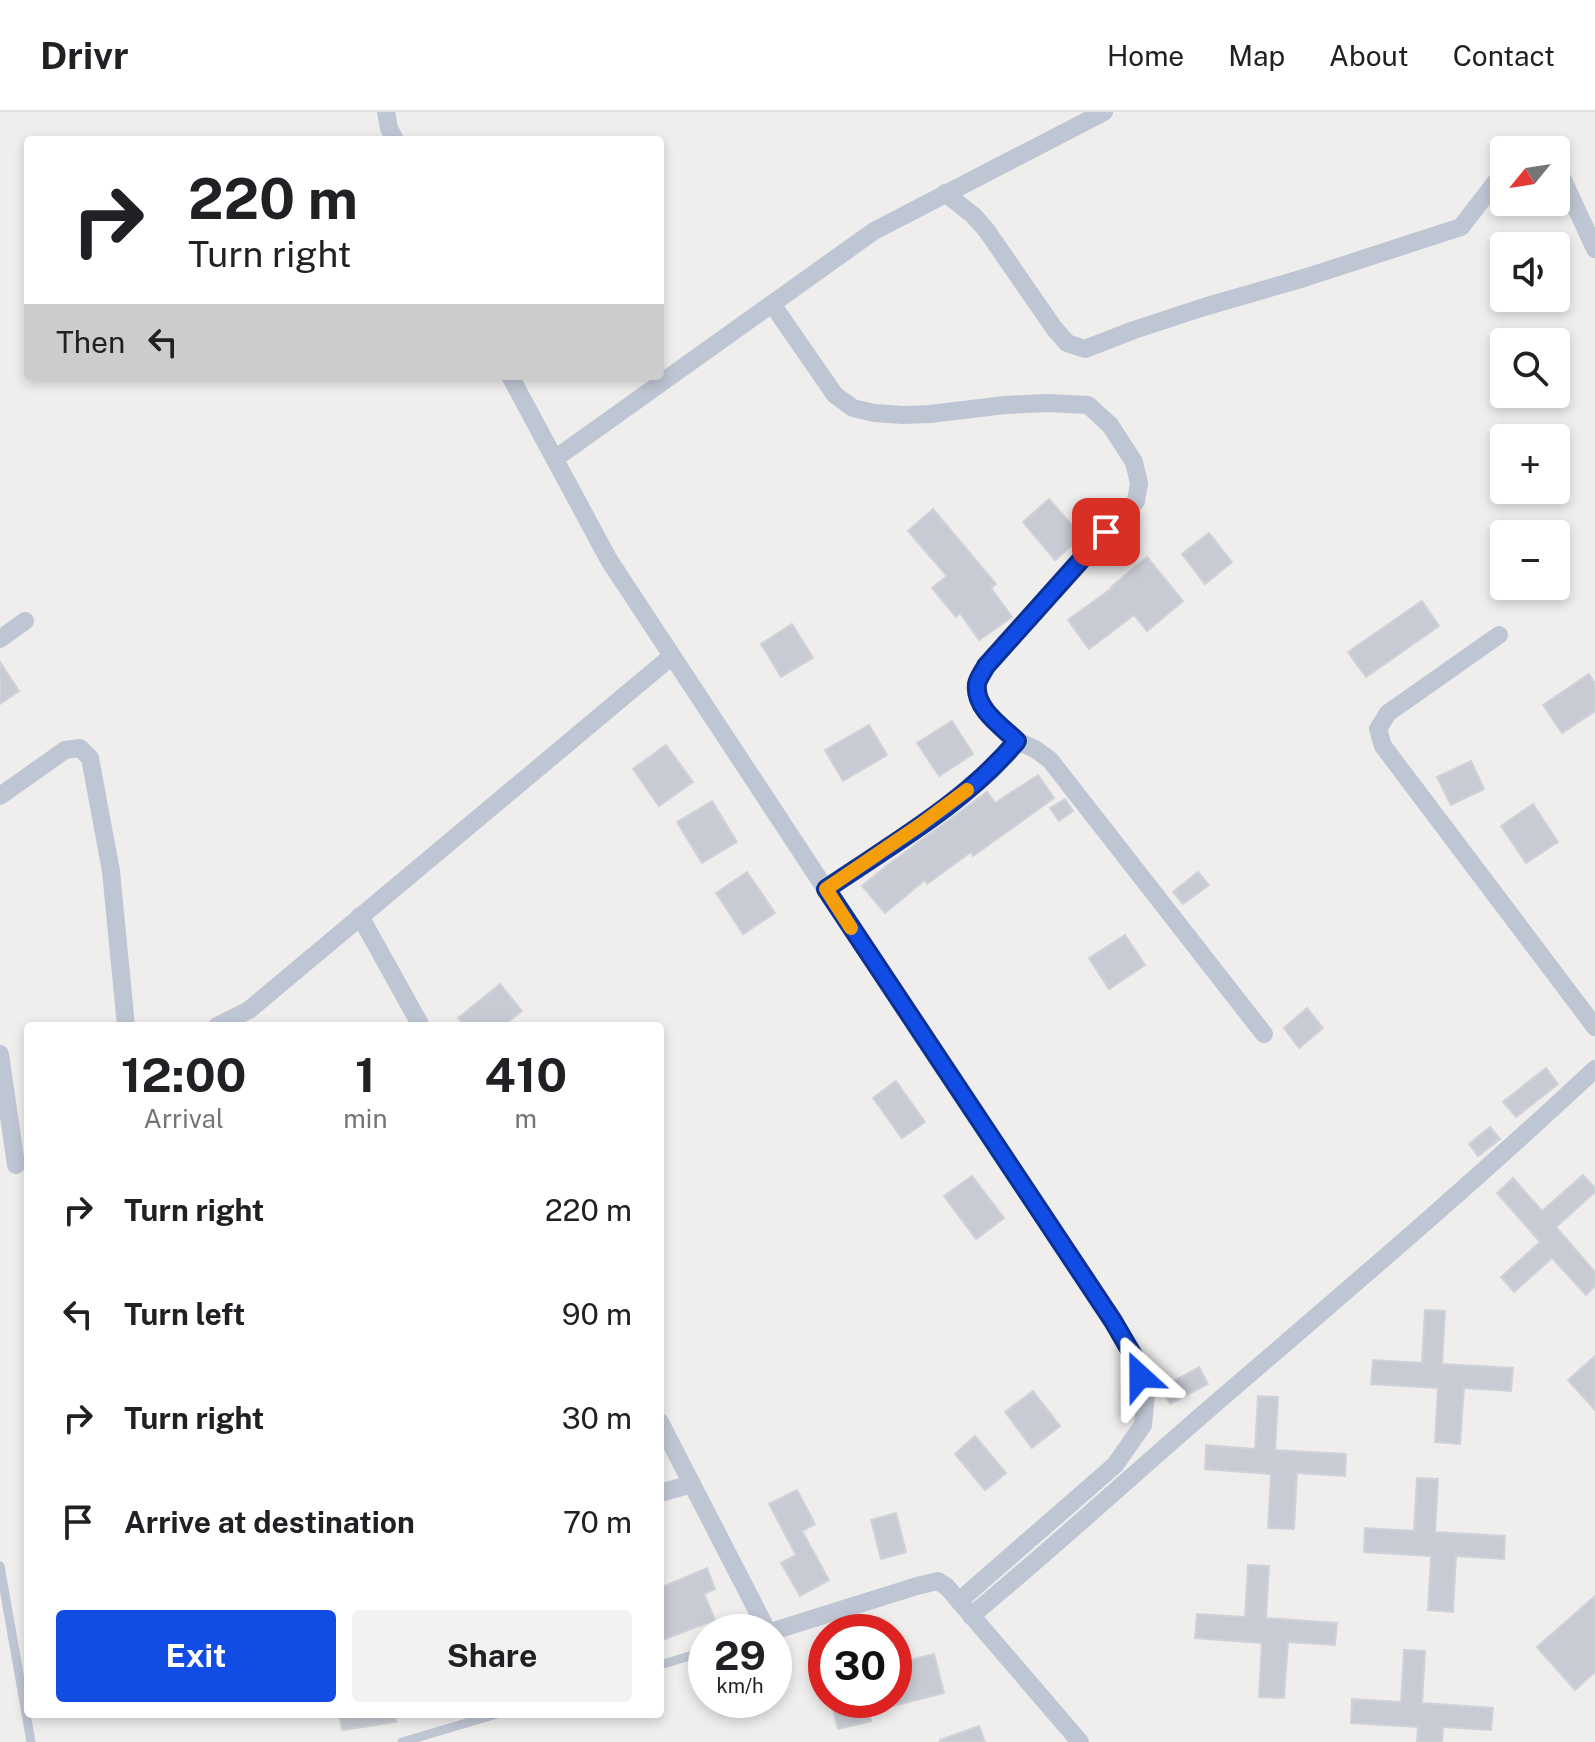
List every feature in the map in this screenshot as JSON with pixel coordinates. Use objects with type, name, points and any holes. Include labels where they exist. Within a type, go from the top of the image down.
[{"type":"street","points":[[386,112],[393,136]]},
{"type":"street","points":[[556,458],[874,231],[1104,112]]},
{"type":"street","points":[[945,193],[974,216],[987,231],[1067,343],[1085,349],[1176,316],[1461,227],[1490,189]]},
{"type":"street","points":[[1570,195],[1595,249]]},
{"type":"street","points":[[772,304],[835,395],[853,408],[903,415],[1019,404],[1088,405],[1110,425],[1134,462],[1139,483],[1136,501],[986,666],[977,681],[977,699],[992,719],[1017,741],[1050,760],[1264,1034]]},
{"type":"street","points":[[512,380],[609,560],[1134,1357],[1146,1395],[1143,1425],[1115,1465],[959,1601]]},
{"type":"street","points":[[0,639],[25,621]]},
{"type":"street","points":[[1499,635],[1388,713],[1378,729],[1383,746],[1595,1027]]},
{"type":"street","points":[[225,1022],[249,1010],[672,656]]},
{"type":"street","points":[[826,889],[968,790],[994,768],[1017,741]]},
{"type":"street","points":[[0,796],[65,750],[80,748],[90,758],[111,871],[126,1022]]},
{"type":"street","points":[[360,916],[419,1022]]},
{"type":"street","points":[[0,1054],[15,1166]]},
{"type":"street","points":[[971,1616],[1476,1178],[1595,1069]]},
{"type":"street","points":[[664,1430],[760,1614]]},
{"type":"street","points":[[664,1492],[692,1484]]},
{"type":"street","points":[[792,1625],[938,1581],[947,1587],[1080,1742]]},
{"type":"lane","points":[[0,1566],[24,1702]]},
{"type":"lane","points":[[664,1664],[688,1656]]},
{"type":"lane","points":[[27,1718],[31,1742]]},
{"type":"lane","points":[[402,1742],[483,1718]]},
{"type":"building","points":[[1049,499],[1082,537],[1055,560],[1023,522]]},
{"type":"building","points":[[933,509],[996,584],[991,588],[1012,617],[979,640],[960,613],[956,617],[932,588],[947,576],[908,531]]},
{"type":"building","points":[[1209,533],[1232,562],[1205,584],[1182,554]]},
{"type":"building","points":[[1147,557],[1183,601],[1147,631],[1134,615],[1089,649],[1068,620],[1112,588]]},
{"type":"building","points":[[1422,601],[1439,626],[1366,677],[1348,652]]},
{"type":"building","points":[[792,624],[813,658],[781,677],[761,644]]},
{"type":"building","points":[[0,662],[19,691],[0,704]]},
{"type":"building","points":[[1589,674],[1595,684],[1595,711],[1562,733],[1543,705]]},
{"type":"building","points":[[952,721],[973,754],[939,776],[917,743]]},
{"type":"building","points":[[869,725],[887,755],[843,781],[825,750]]},
{"type":"building","points":[[666,745],[693,782],[659,806],[633,769]]},
{"type":"building","points":[[1471,761],[1484,789],[1451,805],[1437,777]]},
{"type":"building","points":[[1038,775],[1054,798],[973,856],[971,852],[927,884],[925,880],[885,913],[862,886],[987,792],[995,803]]},
{"type":"building","points":[[1065,799],[1073,811],[1059,821],[1050,808]]},
{"type":"building","points":[[712,801],[737,842],[702,863],[677,822]]},
{"type":"building","points":[[1533,804],[1558,842],[1526,863],[1501,826]]},
{"type":"building","points":[[747,872],[775,913],[743,934],[716,893]]},
{"type":"building","points":[[1198,872],[1209,885],[1183,904],[1173,892]]},
{"type":"building","points":[[1125,935],[1145,965],[1109,989],[1089,958]]},
{"type":"building","points":[[500,984],[522,1011],[508,1022],[462,1022],[458,1018]]},
{"type":"building","points":[[1307,1008],[1323,1028],[1299,1048],[1284,1028]]},
{"type":"building","points":[[1546,1068],[1558,1084],[1516,1117],[1503,1102]]},
{"type":"building","points":[[896,1081],[925,1122],[902,1138],[873,1098]]},
{"type":"building","points":[[1490,1127],[1500,1139],[1478,1156],[1469,1144]]},
{"type":"building","points":[[1583,1175],[1595,1192],[1556,1227],[1595,1272],[1595,1286],[1586,1295],[1552,1258],[1514,1292],[1501,1277],[1540,1242],[1497,1193],[1513,1178],[1542,1211]]},
{"type":"building","points":[[972,1176],[1004,1218],[976,1239],[944,1196]]},
{"type":"building","points":[[1425,1310],[1445,1311],[1442,1364],[1513,1368],[1511,1391],[1464,1388],[1460,1444],[1435,1442],[1438,1388],[1371,1384],[1373,1360],[1422,1363]]},
{"type":"building","points":[[1595,1356],[1595,1410],[1568,1380]]},
{"type":"building","points":[[1199,1367],[1208,1384],[1170,1404],[1161,1388]]},
{"type":"building","points":[[1033,1391],[1060,1426],[1032,1448],[1005,1412]]},
{"type":"building","points":[[1258,1396],[1278,1397],[1275,1450],[1346,1454],[1345,1476],[1297,1473],[1294,1529],[1268,1528],[1271,1474],[1205,1469],[1206,1445],[1255,1449]]},
{"type":"building","points":[[975,1436],[1006,1473],[985,1490],[955,1454]]},
{"type":"building","points":[[1417,1478],[1438,1479],[1435,1532],[1505,1536],[1504,1559],[1456,1556],[1453,1612],[1428,1610],[1431,1556],[1364,1552],[1365,1528],[1414,1531]]},
{"type":"building","points":[[797,1490],[815,1524],[802,1531],[829,1580],[800,1596],[781,1563],[796,1555],[769,1504]]},
{"type":"building","points":[[896,1513],[906,1552],[881,1559],[871,1520]]},
{"type":"building","points":[[1248,1565],[1269,1566],[1266,1618],[1337,1623],[1335,1645],[1288,1642],[1284,1698],[1259,1697],[1262,1643],[1195,1638],[1197,1614],[1245,1617]]},
{"type":"building","points":[[707,1568],[715,1589],[704,1594],[712,1614],[688,1614],[688,1630],[664,1639],[664,1586]]},
{"type":"building","points":[[1595,1596],[1595,1672],[1575,1690],[1537,1647]]},
{"type":"building","points":[[1404,1650],[1425,1651],[1422,1703],[1493,1708],[1491,1730],[1443,1727],[1442,1742],[1417,1742],[1418,1727],[1351,1723],[1352,1699],[1401,1702]]},
{"type":"building","points":[[934,1654],[944,1693],[912,1701],[912,1660]]},
{"type":"building","points":[[340,1718],[396,1718],[396,1722],[342,1730]]},
{"type":"building","points":[[835,1718],[870,1718],[871,1721],[838,1729]]},
{"type":"building","points":[[979,1726],[985,1742],[940,1742],[940,1740]]},
{"type":"slow traffic","points":[[851,928],[826,889],[967,790]]},
{"type":"route","points":[[1106,532],[986,666],[977,681],[977,699],[992,719],[1017,741],[994,768],[968,790],[826,889],[1113,1321],[1134,1357],[1140,1376]]}]
